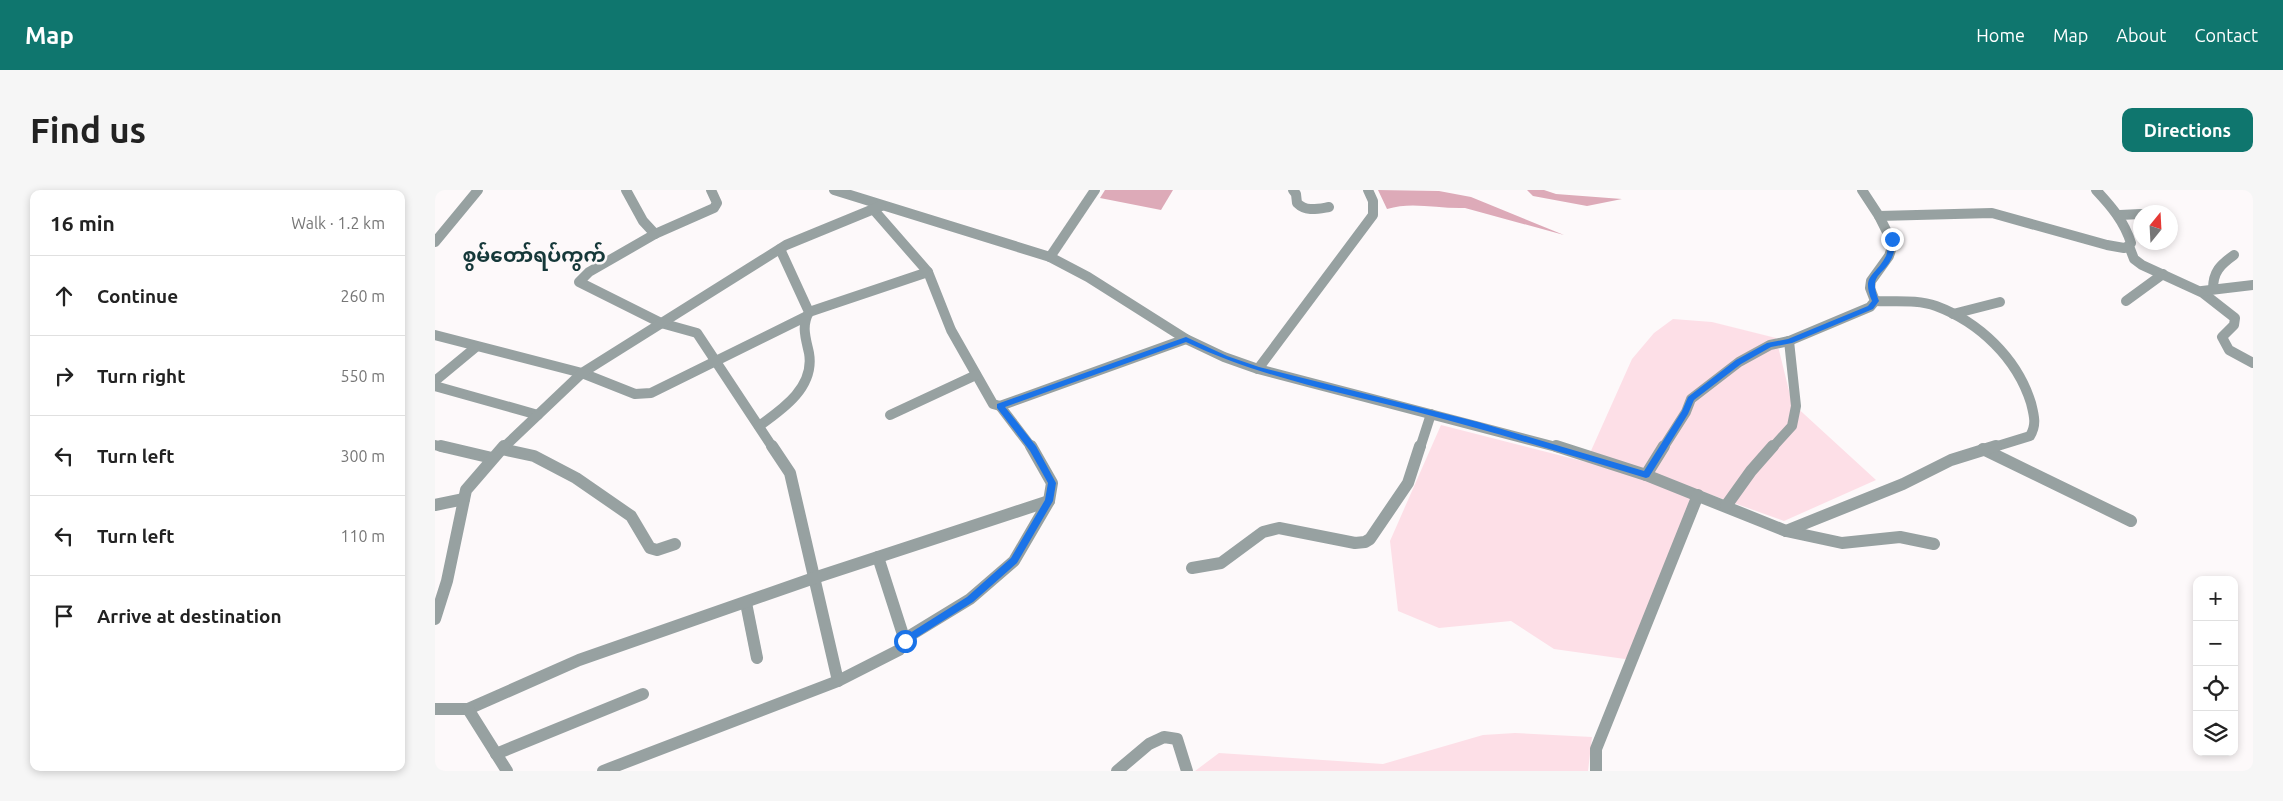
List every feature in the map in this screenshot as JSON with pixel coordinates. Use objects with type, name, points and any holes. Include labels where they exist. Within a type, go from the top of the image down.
[{"type":"street","points":[[435,242],[478,190]]},
{"type":"street","points":[[626,190],[643,221],[655,234]]},
{"type":"street","points":[[711,190],[717,203],[714,208],[655,234],[589,272],[579,282],[661,322],[697,333],[790,473],[838,681]]},
{"type":"street","points":[[834,190],[855,193],[877,208],[928,272],[951,330],[993,404],[1000,406],[1186,339]]},
{"type":"street","points":[[1050,257],[1095,190]]},
{"type":"street","points":[[1293,190],[1296,194],[1297,203],[1303,208],[1314,210],[1329,208]]},
{"type":"street","points":[[1258,369],[1373,215],[1373,201],[1368,190]]},
{"type":"street","points":[[1862,190],[1879,216],[1893,244],[1889,256],[1871,280],[1870,288],[1875,301]]},
{"type":"street","points":[[2096,190],[2120,215],[2127,228],[2131,243],[2129,246],[2134,259],[2142,265],[2202,291],[2224,306],[2235,318],[2234,325],[2223,337],[2229,350],[2253,363]]},
{"type":"street","points":[[435,619],[447,581],[466,490],[492,458],[582,373],[780,248],[877,208],[967,230],[1050,257],[1088,277],[1186,339],[1224,357],[1258,369],[1535,441],[1646,475],[1786,531],[1842,543],[1900,537],[1934,544]]},
{"type":"street","points":[[1879,216],[1992,213],[2107,245],[2124,248],[2129,246]]},
{"type":"street","points":[[2120,215],[2133,214]]},
{"type":"street","points":[[759,426],[786,408],[808,376],[811,366],[804,330],[807,314],[780,248]]},
{"type":"street","points":[[2213,289],[2213,276],[2220,265],[2234,255]]},
{"type":"street","points":[[435,335],[582,373],[635,394],[651,393],[807,314],[928,272]]},
{"type":"street","points":[[2126,301],[2163,274]]},
{"type":"street","points":[[2202,291],[2253,285]]},
{"type":"street","points":[[1786,531],[1903,484],[1951,460],[2030,436],[2034,430],[2035,420],[2029,389],[2013,363],[1967,323],[1934,305],[1875,301]]},
{"type":"street","points":[[1646,475],[1686,412],[1691,399],[1739,362],[1770,345],[1789,341],[1871,307],[1875,301]]},
{"type":"street","points":[[1953,314],[2000,302]]},
{"type":"street","points":[[1726,506],[1751,471],[1792,426],[1796,406],[1789,341]]},
{"type":"street","points":[[435,381],[476,347]]},
{"type":"street","points":[[890,415],[976,375]]},
{"type":"street","points":[[435,386],[538,415]]},
{"type":"street","points":[[603,771],[838,681],[899,650],[905,641],[970,599],[1014,561],[1049,501],[1052,483],[1033,448],[1000,406]]},
{"type":"street","points":[[1192,568],[1221,564],[1263,532],[1279,528],[1355,543],[1365,542],[1370,539],[1408,483],[1431,414]]},
{"type":"street","points":[[435,445],[492,458]]},
{"type":"street","points":[[502,449],[534,456],[576,478],[631,516],[650,548],[657,550],[675,544]]},
{"type":"street","points":[[1983,449],[2131,521]]},
{"type":"street","points":[[1596,771],[1596,748],[1698,495]]},
{"type":"street","points":[[435,505],[464,499]]},
{"type":"street","points":[[435,709],[468,709],[579,660],[814,578],[1049,501]]},
{"type":"street","points":[[877,557],[905,641]]},
{"type":"street","points":[[746,603],[757,658]]},
{"type":"street","points":[[496,754],[643,694]]},
{"type":"street","points":[[468,709],[507,771]]},
{"type":"street","points":[[1117,771],[1149,744],[1164,737],[1177,739],[1187,771]]},
{"type":"shaded area","points":[[1105,190],[1173,190],[1161,210],[1100,198]]},
{"type":"shaded area","points":[[1378,190],[1439,191],[1471,197],[1564,235],[1465,208],[1416,205],[1387,209]]},
{"type":"shaded area","points":[[1527,190],[1544,190],[1556,194],[1622,199],[1587,206],[1533,196]]},
{"type":"shaded area","points":[[1673,319],[1712,322],[1776,338],[1792,403],[1876,480],[1784,521],[1695,489],[1632,660],[1554,649],[1511,621],[1439,628],[1398,611],[1390,541],[1441,425],[1586,462],[1632,359],[1654,333]]},
{"type":"shaded area","points":[[1515,733],[1592,737],[1588,771],[1195,771],[1219,753],[1383,764],[1483,735]]},
{"type":"district","name":"စွမ်တော်ရပ်ကွက်","points":[[534,255]]},
{"type":"route","points":[[905,641],[911,635],[970,599],[1014,561],[1049,501],[1052,483],[1033,448],[1000,406],[1186,339],[1224,357],[1258,369],[1478,425],[1646,475],[1686,412],[1691,399],[1739,362],[1770,345],[1789,341],[1871,307],[1875,301],[1870,288],[1871,280],[1889,256],[1893,244],[1892,239]]}]
